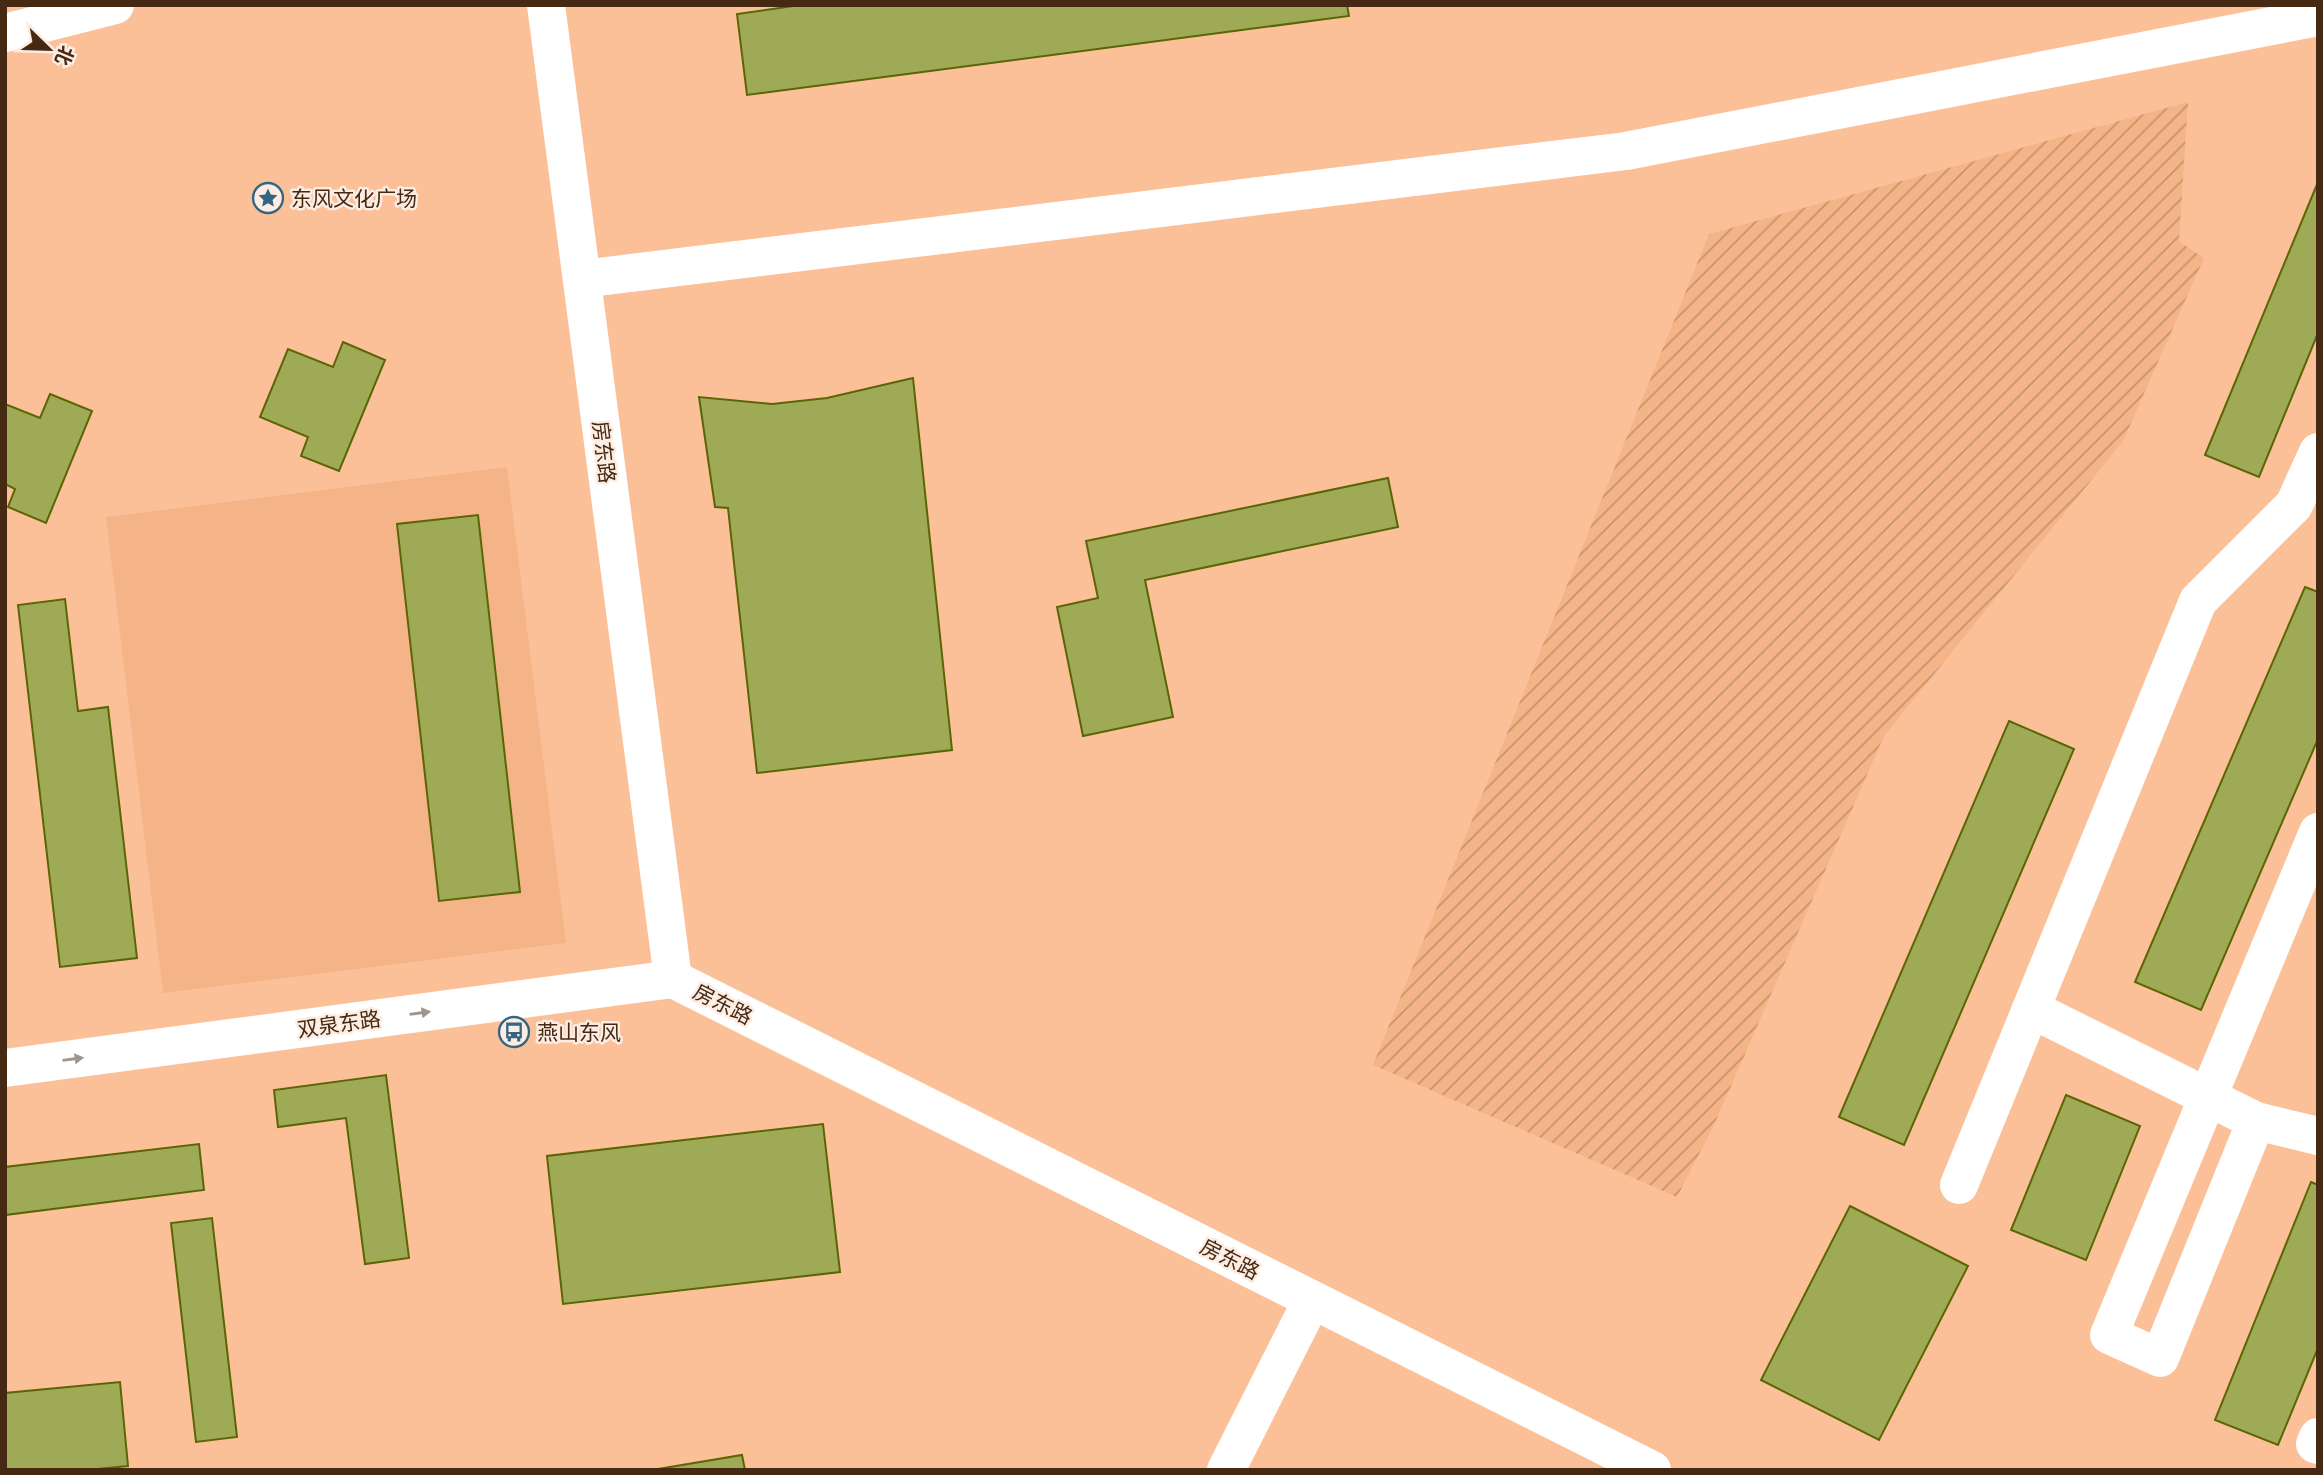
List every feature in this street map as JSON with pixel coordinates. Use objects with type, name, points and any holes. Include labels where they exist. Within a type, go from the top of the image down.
[{"type":"street","points":[[5,33],[115,5]]},
{"type":"street","name":"房东路","points":[[546,5],[673,979],[1651,1470]]},
{"type":"street","points":[[582,279],[1626,151],[2318,17]]},
{"type":"street","points":[[1959,1185],[2198,601],[2306,509],[2318,452]]},
{"type":"street","points":[[2256,1121],[2160,1358],[2109,1335],[2205,1098],[2318,832]]},
{"type":"street","name":"双泉东路","points":[[5,1068],[673,979]]},
{"type":"street","points":[[2031,1009],[2205,1098],[2256,1121],[2318,1136]]},
{"type":"street","points":[[1226,1470],[1312,1300]]},
{"type":"street","points":[[2318,1437],[2315,1444],[2318,1445]]},
{"type":"shaded area","points":[[2188,102],[2179,241],[2204,258],[2123,441],[1884,736],[1714,1125],[1677,1197],[1373,1065],[1709,234]]},
{"type":"shaded area","points":[[507,467],[566,943],[163,993],[106,517]]},
{"type":"building","points":[[800,5],[1347,5],[1349,16],[747,95],[737,14]]},
{"type":"building","points":[[2318,182],[2318,333],[2259,477],[2205,455]]},
{"type":"building","points":[[343,342],[385,360],[339,471],[301,456],[308,437],[260,417],[288,349],[333,367]]},
{"type":"building","points":[[913,378],[952,750],[757,773],[728,508],[715,507],[699,397],[772,404],[827,398]]},
{"type":"building","points":[[50,394],[92,411],[46,523],[8,507],[15,489],[5,484],[5,404],[40,418]]},
{"type":"building","points":[[1388,478],[1398,527],[1145,580],[1173,717],[1083,736],[1057,607],[1098,598],[1086,541]]},
{"type":"building","points":[[478,515],[520,892],[439,901],[397,524]]},
{"type":"building","points":[[2305,587],[2318,592],[2318,739],[2201,1010],[2135,982]]},
{"type":"building","points":[[65,599],[78,711],[108,707],[137,958],[60,967],[18,605]]},
{"type":"building","points":[[2009,721],[2074,749],[1904,1145],[1839,1117]]},
{"type":"building","points":[[386,1075],[409,1258],[365,1264],[346,1118],[278,1127],[274,1090]]},
{"type":"building","points":[[2066,1095],[2140,1126],[2086,1260],[2011,1230]]},
{"type":"building","points":[[823,1124],[840,1272],[563,1304],[547,1156]]},
{"type":"building","points":[[199,1144],[204,1190],[5,1215],[5,1167]]},
{"type":"building","points":[[2311,1182],[2318,1185],[2318,1348],[2278,1445],[2215,1420]]},
{"type":"building","points":[[1850,1206],[1968,1266],[1879,1440],[1761,1380]]},
{"type":"building","points":[[212,1218],[237,1437],[196,1442],[171,1223]]},
{"type":"building","points":[[120,1382],[128,1466],[87,1470],[5,1470],[5,1393]]},
{"type":"building","points":[[742,1455],[745,1470],[652,1470]]},
{"type":"place","name":"东风文化广场","points":[[268,198]]},
{"type":"place","name":"燕山东风","points":[[514,1032]]}]
